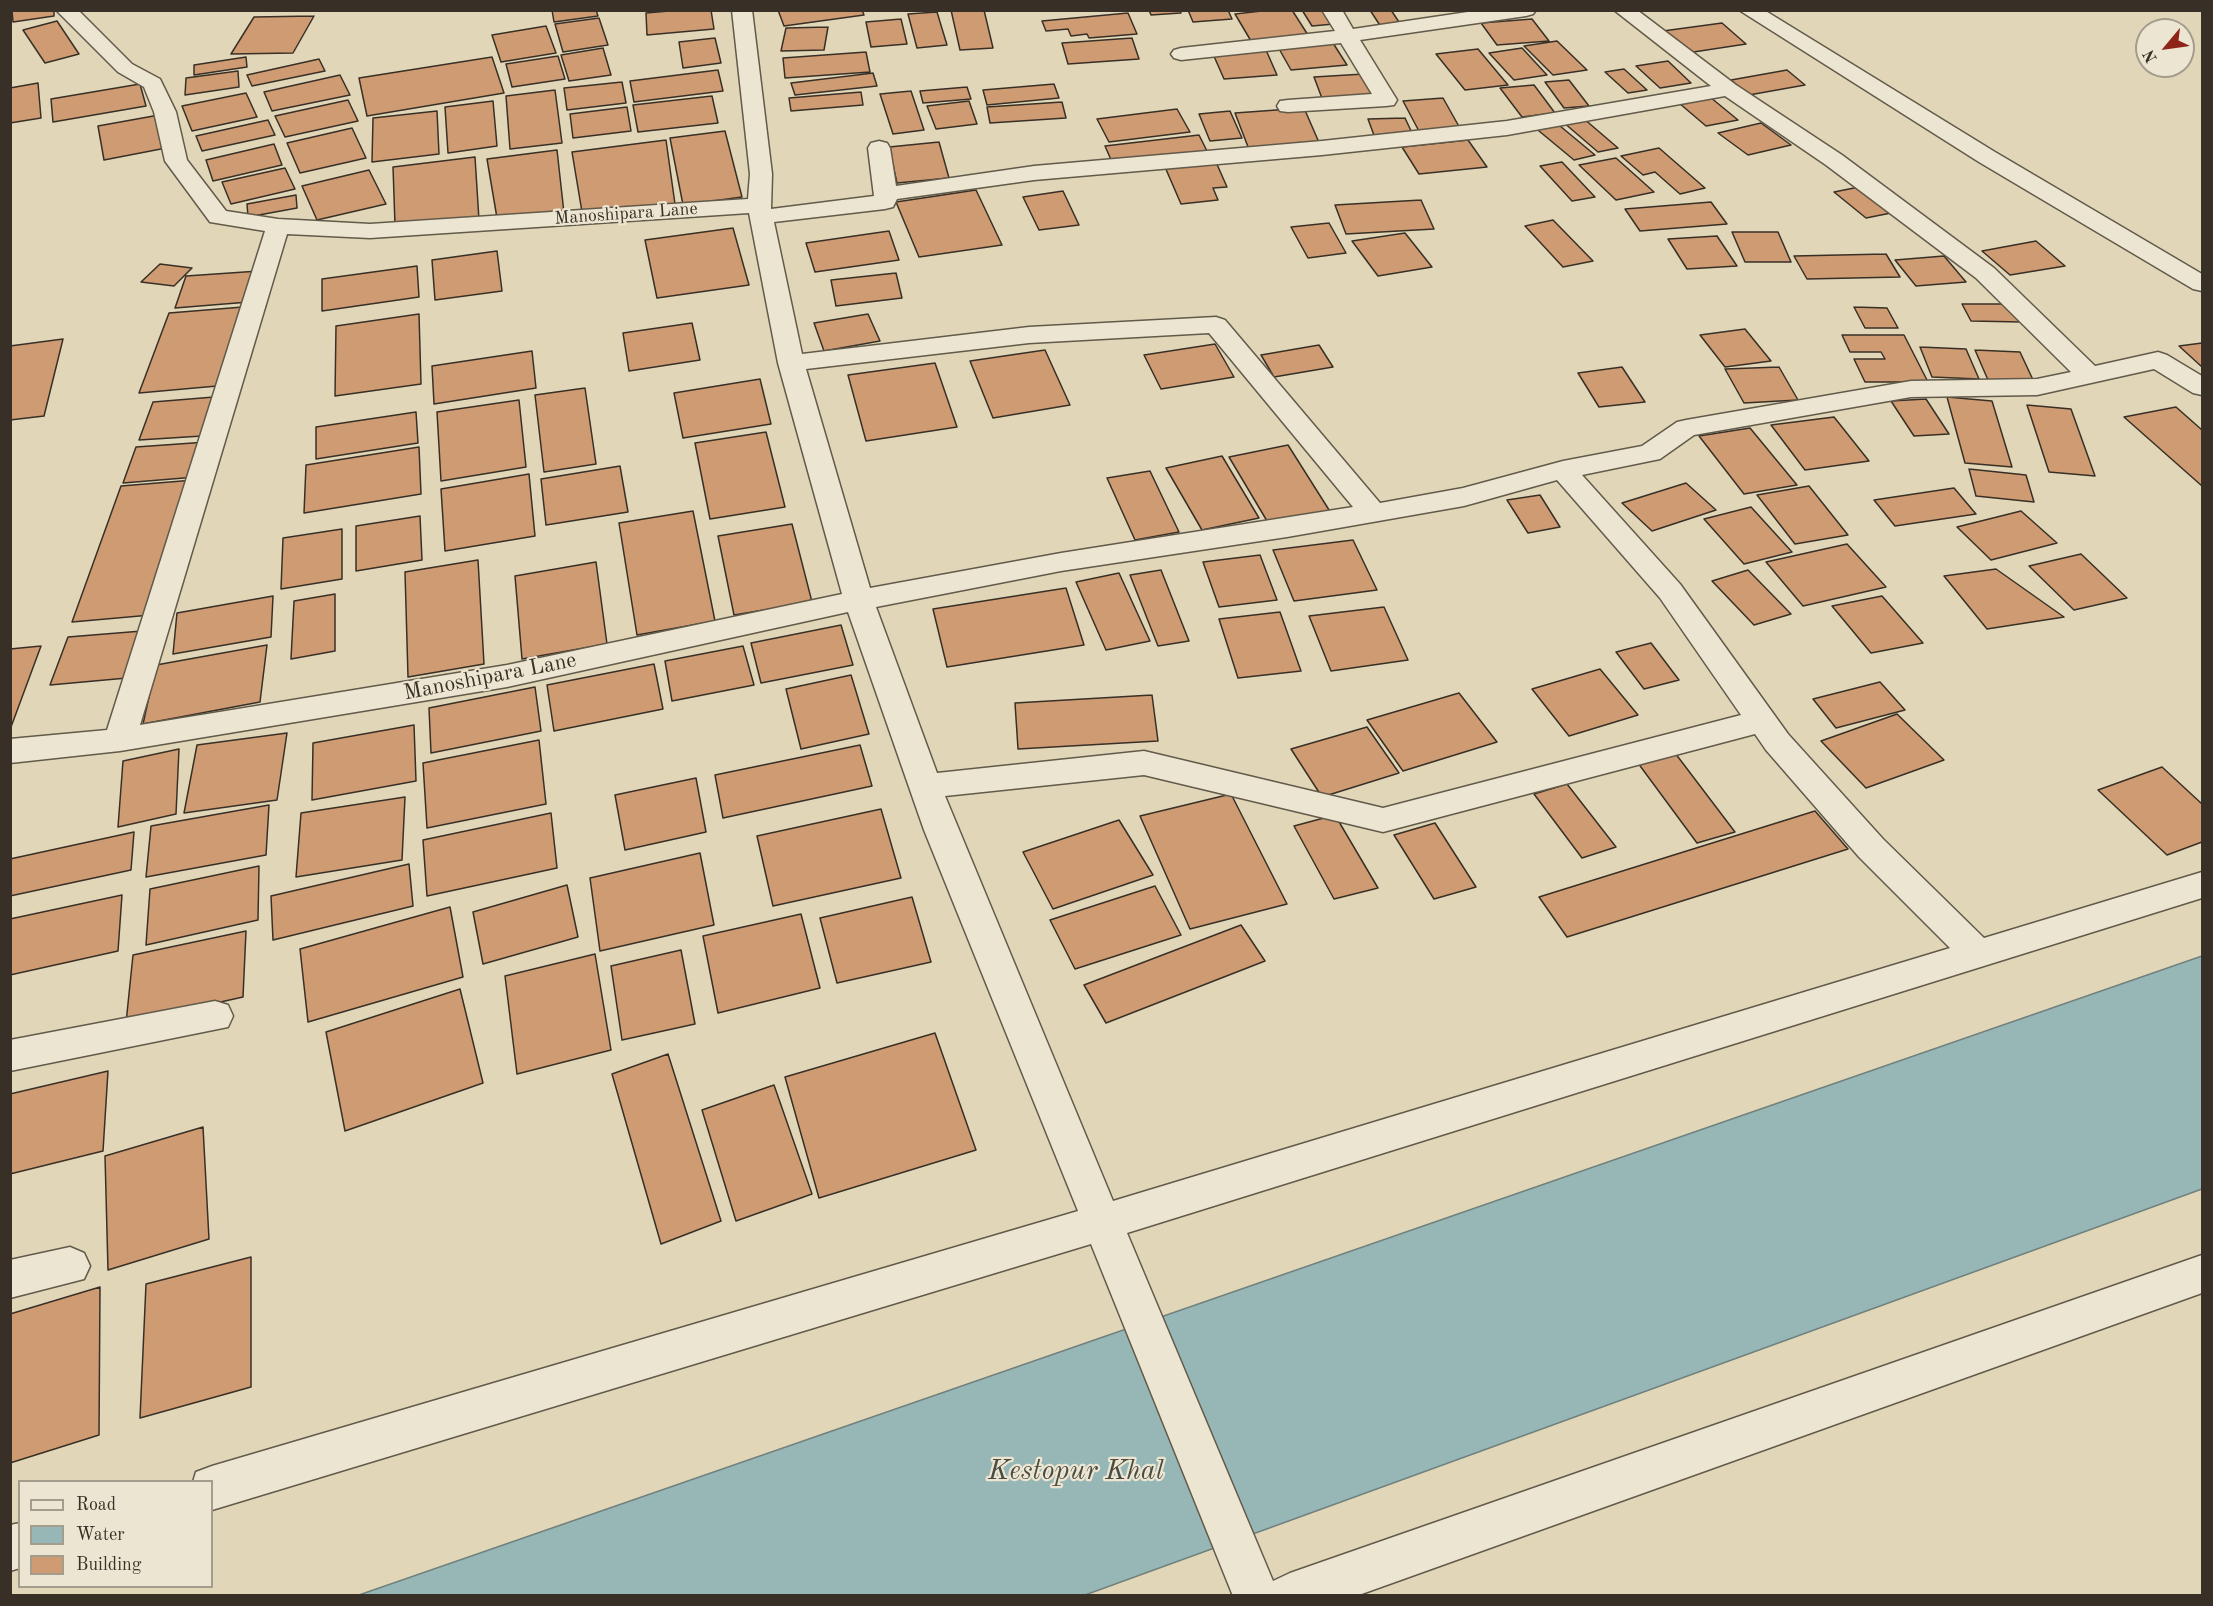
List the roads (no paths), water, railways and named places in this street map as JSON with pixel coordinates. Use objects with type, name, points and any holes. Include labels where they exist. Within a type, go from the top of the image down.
[{"type":"street","name":"Manoshipara Lane","points":[[66,10],[125,68],[153,83],[165,111],[176,161],[218,217],[278,226],[370,231],[760,211],[885,202],[885,194]]},
{"type":"street","points":[[742,10],[760,174],[760,211],[790,363],[859,600],[925,786],[1256,1596]]},
{"type":"street","points":[[1288,106],[1386,100],[1332,10]]},
{"type":"street","points":[[1181,54],[1347,36],[1526,10]]},
{"type":"street","points":[[1624,10],[1729,89],[1834,160],[1985,273],[2090,376]]},
{"type":"street","points":[[1749,10],[1987,157],[2202,285]]},
{"type":"street","points":[[879,148],[885,194],[1034,173],[1322,148],[1507,128],[1729,89]]},
{"type":"street","points":[[120,740],[278,226]]},
{"type":"street","points":[[790,363],[1029,335],[1216,324],[1373,513]]},
{"type":"street","name":"Manoshipara Lane","points":[[10,751],[120,740],[507,676],[859,600],[1061,562],[1464,497],[1563,470],[1650,453],[1686,428],[1911,389],[2037,387],[2158,360],[2202,387]]},
{"type":"street","points":[[1563,470],[1670,591],[1777,742],[1871,848],[1977,953]]},
{"type":"street","points":[[925,786],[1144,764],[1383,820],[1762,721]]},
{"type":"street","points":[[213,1488],[1103,1222],[2202,885]]},
{"type":"street","points":[[10,1056],[215,1016]]},
{"type":"street","points":[[10,1279],[70,1266]]},
{"type":"street","points":[[1290,1596],[2202,1274]]},
{"type":"water","name":"Kestopur Khal","points":[[2202,956],[2202,1189],[1085,1595],[356,1596]]}]
